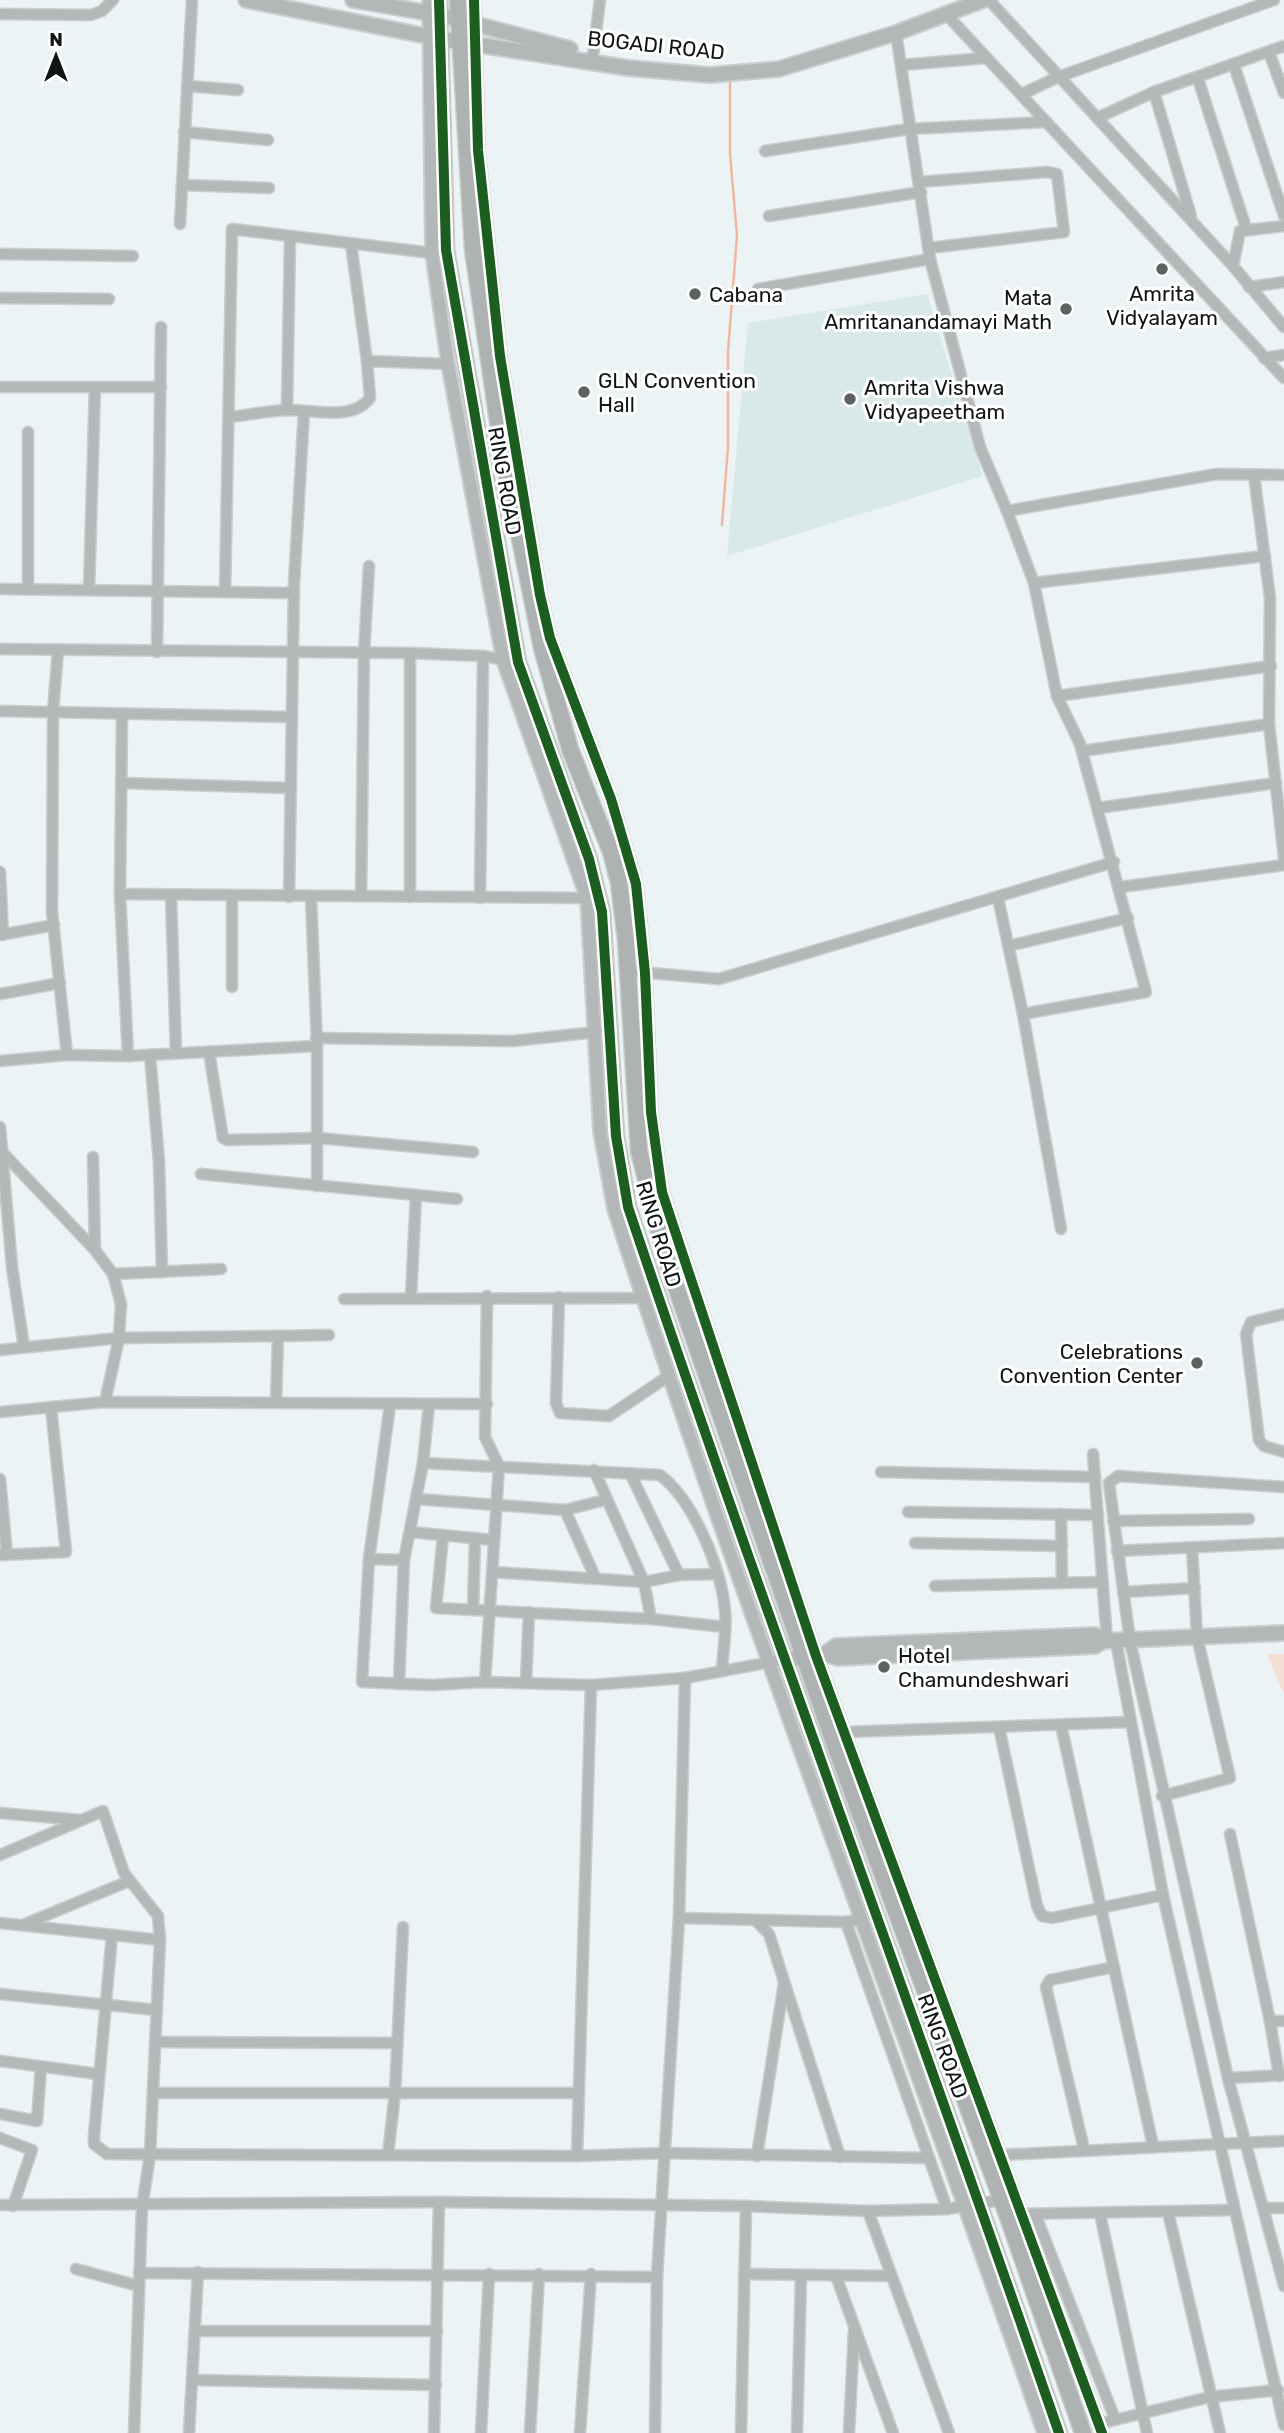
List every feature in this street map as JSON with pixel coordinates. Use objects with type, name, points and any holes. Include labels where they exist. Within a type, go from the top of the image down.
[{"type":"highway","name":"RING ROAD","points":[[458,0],[466,22],[478,224],[502,449],[542,648],[570,749],[611,852],[620,883],[637,972],[637,1134],[645,1186],[670,1268],[815,1655],[1002,2200],[1014,2215],[1083,2433]]},
{"type":"highway","name":"RING ROAD","points":[[434,7],[438,201],[511,661],[606,943],[616,1136],[623,1189],[776,1661],[973,2205],[1059,2433]]},
{"type":"main road","name":"BOGADI ROAD","points":[[246,0],[435,38],[628,68],[710,75],[779,69],[896,33],[983,0]]},
{"type":"main road","name":"BOGADI ROAD","points":[[353,0],[434,7],[466,22],[593,55],[703,68],[751,67],[816,50],[958,0]]},
{"type":"main road","points":[[776,1661],[815,1655],[838,1658],[1095,1646],[1114,1641],[1284,1633]]},
{"type":"street","points":[[0,14],[91,15],[102,11],[113,0]]},
{"type":"street","points":[[180,224],[192,0]]},
{"type":"street","points":[[466,22],[474,0]]},
{"type":"street","points":[[593,55],[600,0]]},
{"type":"street","points":[[989,0],[1233,266],[1284,327]]},
{"type":"street","points":[[1021,94],[1058,77],[1274,0]]},
{"type":"street","points":[[947,15],[1284,379]]},
{"type":"street","points":[[896,33],[930,260],[980,447],[1034,583],[1057,696],[1082,751],[1121,887],[1146,992],[1023,1014]]},
{"type":"street","points":[[1097,118],[1154,92],[1198,79],[1284,46]]},
{"type":"street","points":[[1269,52],[1284,93]]},
{"type":"street","points":[[901,65],[986,58]]},
{"type":"street","points":[[1234,65],[1284,216]]},
{"type":"street","points":[[1198,79],[1246,228]]},
{"type":"street","points":[[187,86],[238,90]]},
{"type":"street","points":[[1154,92],[1193,222]]},
{"type":"street","points":[[765,152],[909,129],[1047,122]]},
{"type":"street","points":[[184,132],[268,140]]},
{"type":"street","points":[[769,216],[920,187],[1047,172],[1057,174],[1064,232],[929,248]]},
{"type":"street","points":[[182,185],[270,188]]},
{"type":"street","points":[[0,649],[293,654],[410,653],[483,656],[511,661],[449,364],[432,253],[438,201]]},
{"type":"street","points":[[1233,266],[1240,231],[1246,228],[1284,226]]},
{"type":"street","points":[[225,592],[232,229],[432,253]]},
{"type":"street","points":[[287,410],[290,237]]},
{"type":"street","points":[[230,417],[287,410],[335,412],[359,409],[370,398],[351,244]]},
{"type":"street","points":[[0,254],[133,256]]},
{"type":"street","points":[[758,289],[930,260]]},
{"type":"street","points":[[1249,287],[1284,282]]},
{"type":"street","points":[[0,298],[108,299]]},
{"type":"street","points":[[157,652],[161,327]]},
{"type":"street","points":[[1264,358],[1284,355]]},
{"type":"street","points":[[367,361],[449,364]]},
{"type":"street","points":[[0,387],[161,387]]},
{"type":"street","points":[[89,590],[94,387]]},
{"type":"street","points":[[289,897],[294,593],[304,412]]},
{"type":"street","points":[[28,432],[28,589]]},
{"type":"street","points":[[1007,511],[1217,474],[1284,475]]},
{"type":"street","points":[[1254,475],[1270,598],[1269,723],[1284,858]]},
{"type":"street","points":[[1034,583],[1265,556]]},
{"type":"street","points":[[361,896],[364,653],[369,566]]},
{"type":"street","points":[[0,589],[294,593]]},
{"type":"street","points":[[58,650],[53,712],[54,925],[67,1055]]},
{"type":"street","points":[[410,653],[410,897]]},
{"type":"street","points":[[480,898],[483,656]]},
{"type":"street","points":[[1057,696],[1271,666]]},
{"type":"street","points":[[0,711],[292,717]]},
{"type":"street","points":[[122,714],[120,894],[128,1056]]},
{"type":"street","points":[[1082,751],[1269,723]]},
{"type":"street","points":[[121,783],[291,788]]},
{"type":"street","points":[[1098,808],[1276,783]]},
{"type":"street","points":[[637,972],[719,979],[1114,862]]},
{"type":"street","points":[[1121,887],[1284,866]]},
{"type":"street","points":[[0,872],[1,935],[54,925]]},
{"type":"street","points":[[120,894],[593,898],[596,1032],[606,1176],[643,1298],[776,1661],[862,1919],[973,2205],[1044,2433]]},
{"type":"street","points":[[171,895],[176,1054]]},
{"type":"street","points":[[232,896],[232,987]]},
{"type":"street","points":[[311,897],[317,1186]]},
{"type":"street","points":[[998,898],[1023,1014],[1061,1229]]},
{"type":"street","points":[[1008,946],[1128,918]]},
{"type":"street","points":[[0,994],[60,983]]},
{"type":"street","points":[[0,1061],[67,1055],[176,1054],[316,1042],[513,1041],[596,1032]]},
{"type":"street","points":[[209,1052],[223,1139],[318,1138],[473,1152]]},
{"type":"street","points":[[150,1055],[159,1162],[162,1272]]},
{"type":"street","points":[[0,1127],[3,1194],[24,1347]]},
{"type":"street","points":[[3,1153],[95,1251],[113,1274],[121,1304],[119,1338],[105,1402]]},
{"type":"street","points":[[93,1157],[95,1251]]},
{"type":"street","points":[[201,1174],[457,1199]]},
{"type":"street","points":[[411,1297],[416,1195]]},
{"type":"street","points":[[0,1268],[12,1267]]},
{"type":"street","points":[[113,1274],[221,1269]]},
{"type":"street","points":[[344,1299],[487,1296],[643,1298]]},
{"type":"street","points":[[485,1682],[499,1466],[485,1437],[487,1296]]},
{"type":"street","points":[[559,1297],[556,1403],[560,1413],[609,1416],[630,1405],[670,1375]]},
{"type":"street","points":[[1284,1314],[1251,1322],[1246,1334],[1259,1440],[1264,1447],[1284,1452]]},
{"type":"street","points":[[0,1350],[119,1338],[329,1335]]},
{"type":"street","points":[[276,1402],[278,1336]]},
{"type":"street","points":[[0,1412],[105,1402],[487,1404]]},
{"type":"street","points":[[390,1405],[369,1559],[362,1682],[591,1685],[685,1678],[776,1661]]},
{"type":"street","points":[[399,1684],[404,1560],[423,1462],[429,1405]]},
{"type":"street","points":[[0,1479],[4,1555],[66,1552],[51,1407]]},
{"type":"street","points":[[1093,1454],[1103,1582],[1163,1895],[1284,2425]]},
{"type":"street","points":[[423,1462],[660,1475],[673,1485],[687,1504],[705,1542],[725,1610],[722,1670]]},
{"type":"street","points":[[594,1470],[643,1582],[651,1619]]},
{"type":"street","points":[[881,1472],[1095,1477]]},
{"type":"street","points":[[630,1473],[679,1575]]},
{"type":"street","points":[[1284,1487],[1118,1476],[1109,1482],[1123,1592],[1114,1641],[1162,1796],[1228,2078],[1284,2286]]},
{"type":"street","points":[[417,1499],[565,1510],[605,1500]]},
{"type":"street","points":[[565,1510],[595,1577]]},
{"type":"street","points":[[908,1512],[1098,1515]]},
{"type":"street","points":[[1061,1514],[1062,1583]]},
{"type":"street","points":[[1113,1521],[1249,1519]]},
{"type":"street","points":[[410,1532],[494,1540]]},
{"type":"street","points":[[443,1536],[436,1608],[651,1619],[725,1627]]},
{"type":"street","points":[[473,1610],[475,1539]]},
{"type":"street","points":[[915,1543],[1062,1546]]},
{"type":"street","points":[[1117,1550],[1284,1543]]},
{"type":"street","points":[[1162,1796],[1230,1778],[1198,1637],[1192,1548]]},
{"type":"street","points":[[369,1559],[404,1560]]},
{"type":"street","points":[[493,1572],[643,1582],[679,1575],[715,1574]]},
{"type":"street","points":[[935,1586],[1103,1582]]},
{"type":"street","points":[[1123,1592],[1195,1588]]},
{"type":"street","points":[[526,1683],[529,1612]]},
{"type":"street","points":[[815,1655],[1000,2155],[1014,2215],[1100,2428],[1115,2419],[1210,2397],[1278,2390]]},
{"type":"street","points":[[655,2433],[657,2277],[679,1918],[685,1678]]},
{"type":"street","points":[[577,2156],[591,1685]]},
{"type":"street","points":[[845,1732],[1130,1722]]},
{"type":"street","points":[[1061,1725],[1153,2146]]},
{"type":"street","points":[[999,1727],[1038,1913],[1052,1918],[1163,1895]]},
{"type":"street","points":[[0,1855],[103,1811],[115,1852],[129,1881],[158,1916],[160,1940],[157,2010],[150,2155],[142,2207],[134,2433]]},
{"type":"street","points":[[0,1813],[83,1820]]},
{"type":"street","points":[[1228,2078],[1281,2075],[1230,1834]]},
{"type":"street","points":[[22,1925],[129,1881]]},
{"type":"street","points":[[679,1918],[846,1922],[862,1919]]},
{"type":"street","points":[[756,1921],[769,1934],[840,2157]]},
{"type":"street","points":[[846,1922],[947,2209]]},
{"type":"street","points":[[0,1923],[160,1940]]},
{"type":"street","points":[[388,2155],[395,2093],[403,1927]]},
{"type":"street","points":[[111,1935],[94,2144],[107,2154],[577,2156],[664,2153],[927,2158]]},
{"type":"street","points":[[1084,2149],[1046,1987],[1050,1980],[1114,1966]]},
{"type":"street","points":[[757,2156],[784,1981]]},
{"type":"street","points":[[0,1994],[157,2010]]},
{"type":"street","points":[[1270,2021],[1284,2021]]},
{"type":"street","points":[[155,2042],[397,2043]]},
{"type":"street","points":[[0,2061],[99,2074]]},
{"type":"street","points":[[0,2114],[37,2121],[41,2067]]},
{"type":"street","points":[[153,2093],[579,2093]]},
{"type":"street","points":[[0,2138],[32,2150],[13,2206]]},
{"type":"street","points":[[1000,2155],[1284,2141]]},
{"type":"street","points":[[0,2205],[142,2207],[439,2202],[746,2206],[868,2211],[947,2209],[1002,2200]]},
{"type":"street","points":[[434,2433],[439,2202]]},
{"type":"street","points":[[741,2433],[746,2206]]},
{"type":"street","points":[[1265,2208],[1284,2208]]},
{"type":"street","points":[[1014,2215],[1233,2210]]},
{"type":"street","points":[[868,2211],[949,2433]]},
{"type":"street","points":[[1168,2212],[1220,2433]]},
{"type":"street","points":[[1100,2214],[1147,2433]]},
{"type":"street","points":[[1036,2216],[1115,2419]]},
{"type":"street","points":[[76,2269],[139,2286]]},
{"type":"street","points":[[189,2433],[198,2272]]},
{"type":"street","points":[[139,2273],[592,2274],[657,2277]]},
{"type":"street","points":[[481,2433],[489,2274]]},
{"type":"street","points":[[530,2433],[539,2274]]},
{"type":"street","points":[[580,2433],[592,2274]]},
{"type":"street","points":[[744,2274],[891,2276]]},
{"type":"street","points":[[797,2433],[801,2276]]},
{"type":"street","points":[[836,2276],[893,2433]]},
{"type":"street","points":[[849,2433],[854,2326]]},
{"type":"street","points":[[196,2331],[437,2331]]},
{"type":"street","points":[[194,2380],[436,2385]]},
{"type":"shaded area","name":"Amrita Vishwa Vidyapeetham","points":[[927,294],[983,476],[727,556],[748,323]]},
{"type":"shaded area","points":[[1267,1654],[1284,1654],[1284,1694]]},
{"type":"waterway","points":[[722,525],[728,447],[728,352],[737,235],[730,154],[730,82]]},
{"type":"cycle path","points":[[439,0],[446,250],[518,662],[589,859],[602,912],[616,1136],[628,1207],[1059,2433]]},
{"type":"cycle path","points":[[474,0],[478,150],[500,356],[540,595],[550,638],[611,799],[636,884],[645,973],[651,1112],[662,1192],[816,1656],[1102,2433]]},
{"type":"place","name":"Amrita Vidyalayam","points":[[1162,269]]},
{"type":"place","name":"Cabana","points":[[695,294]]},
{"type":"place","name":"Mata Amritanandamayi Math","points":[[1066,309]]},
{"type":"place","name":"GLN Convention Hall","points":[[584,392]]},
{"type":"place","name":"Amrita Vishwa Vidyapeetham","points":[[850,399]]},
{"type":"place","name":"Celebrations Convention Center","points":[[1197,1363]]},
{"type":"place","name":"Hotel Chamundeshwari","points":[[884,1667]]}]
